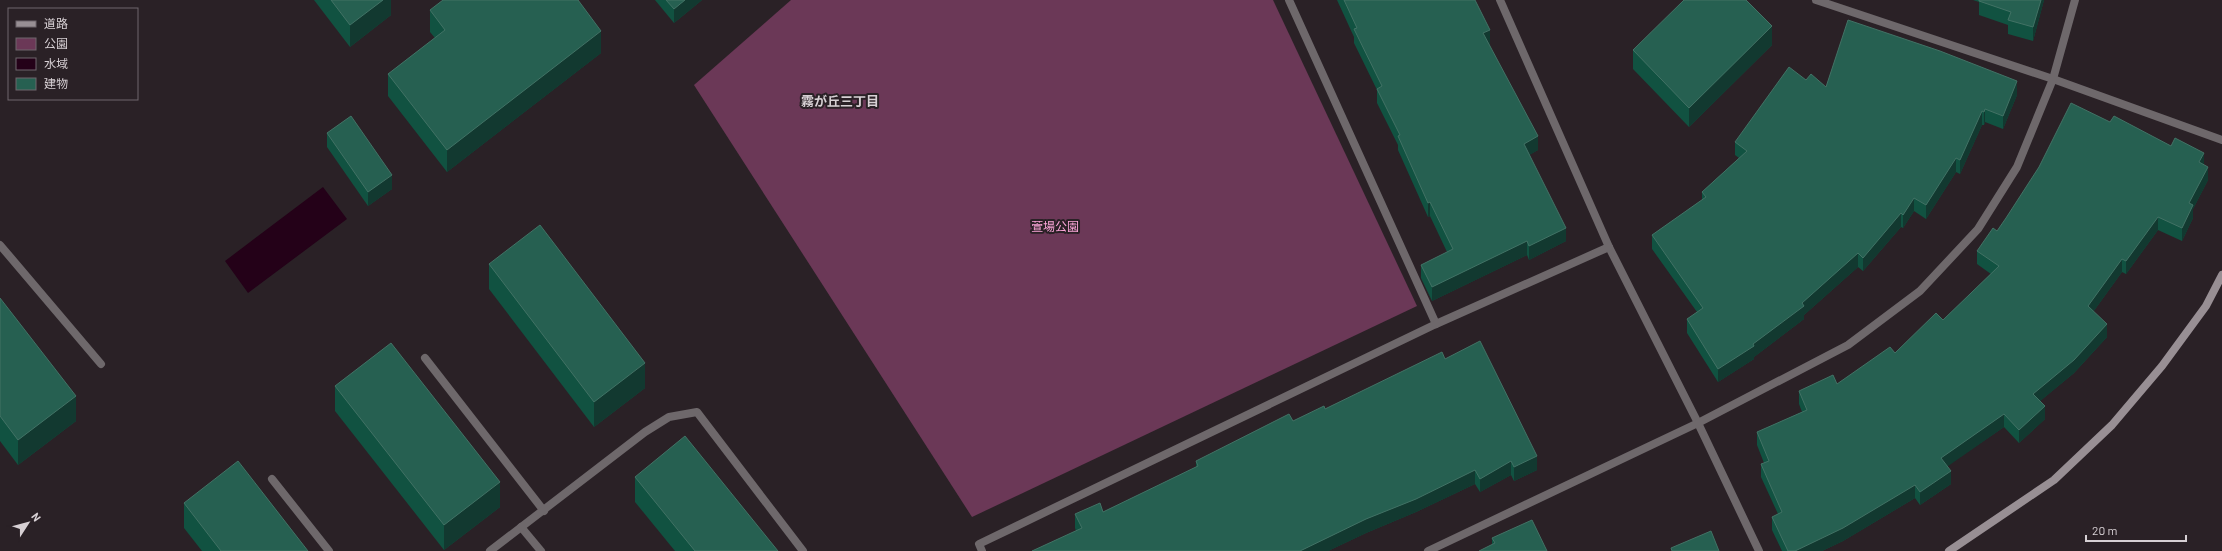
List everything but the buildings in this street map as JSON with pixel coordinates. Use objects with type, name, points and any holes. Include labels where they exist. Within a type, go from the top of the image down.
[{"type":"street","points":[[1289,0],[1436,324]]},
{"type":"street","points":[[1500,0],[1609,247],[1698,423],[1758,551]]},
{"type":"street","points":[[1816,0],[2053,79],[2222,140]]},
{"type":"street","points":[[1428,551],[1698,423],[1848,345],[1920,291],[1978,229],[2017,167],[2053,79],[2075,0]]},
{"type":"street","points":[[0,245],[101,364]]},
{"type":"street","points":[[982,551],[979,544],[1436,324],[1609,247]]},
{"type":"street","points":[[1949,551],[2054,480],[2112,425],[2162,366],[2206,306],[2222,275]]},
{"type":"street","points":[[425,358],[544,511]]},
{"type":"street","points":[[490,551],[544,511],[644,432],[669,417],[697,412],[804,551]]},
{"type":"street","points":[[272,479],[329,551]]},
{"type":"street","points":[[521,527],[541,551]]},
{"type":"green space","name":"萱場公園","points":[[791,0],[1273,0],[1417,306],[972,517],[694,85]]},
{"type":"water","points":[[323,187],[347,219],[248,293],[225,261]]},
{"type":"district","name":"霧が丘三丁目","points":[[840,101]]}]
